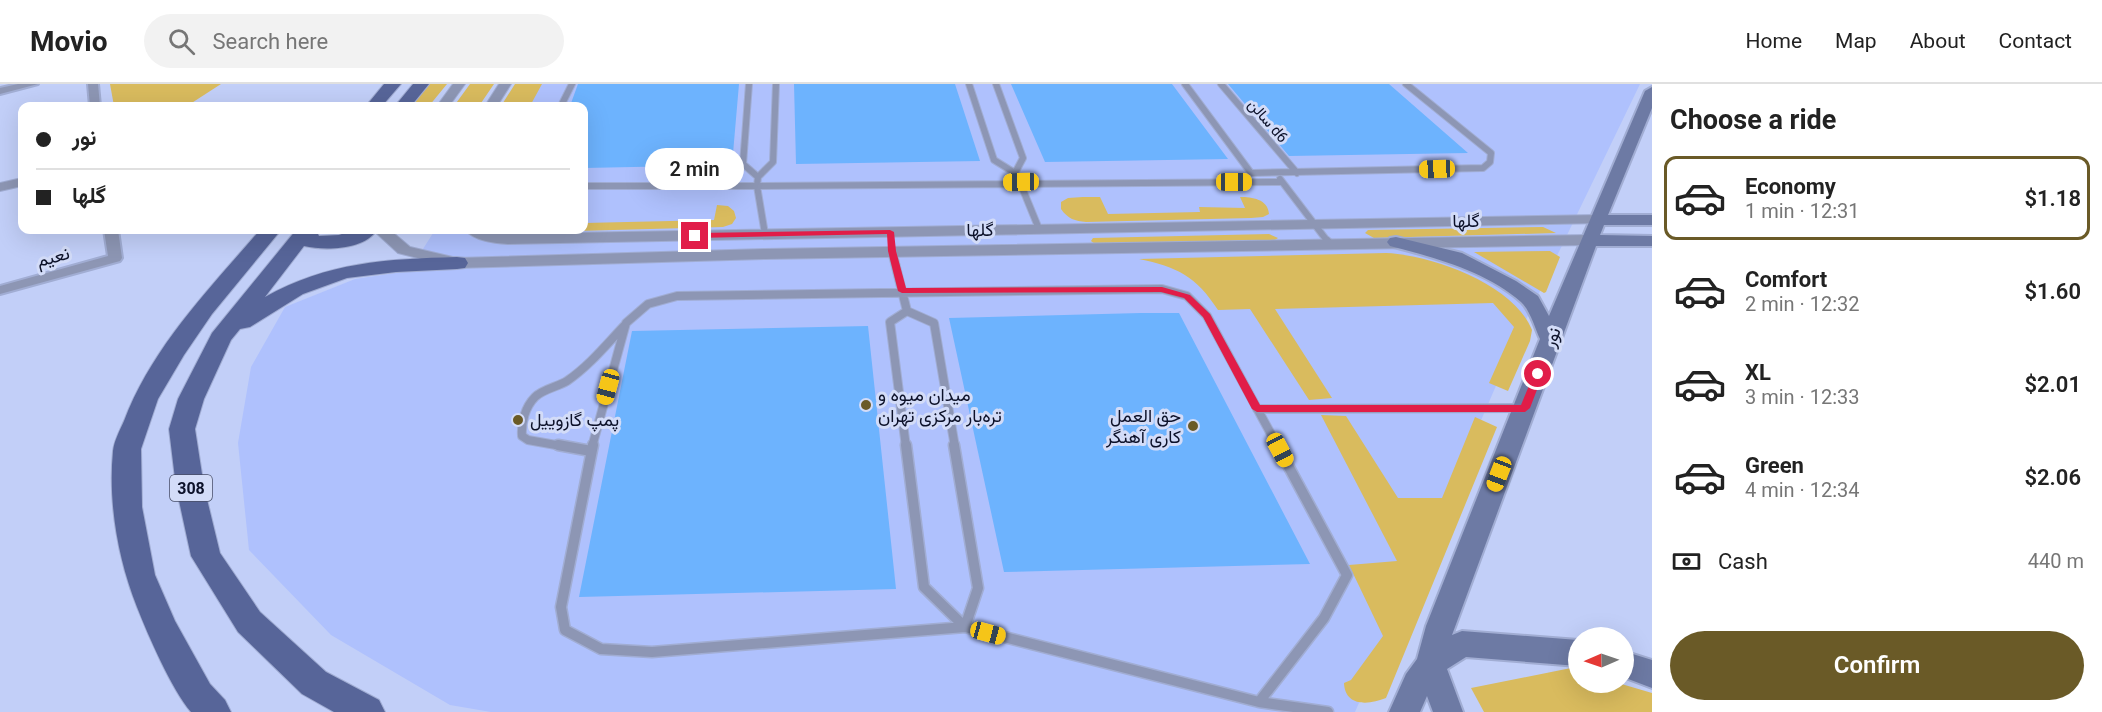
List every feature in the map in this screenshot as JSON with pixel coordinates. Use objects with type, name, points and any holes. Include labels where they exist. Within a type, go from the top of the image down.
[{"type":"main road","points":[[377,102],[393,84]]},
{"type":"main road","points":[[406,102],[421,84]]},
{"type":"main road","name":"نور","points":[[1404,712],[1423,674],[1551,339],[1652,91]]},
{"type":"main road","points":[[1594,230],[1652,220]]},
{"type":"main road","points":[[1594,230],[1652,241]]},
{"type":"main road","points":[[213,712],[198,695],[166,637],[140,575],[128,507],[127,449],[145,399],[173,352],[204,309],[268,234]]},
{"type":"main road","name":"308","points":[[303,234],[220,338],[194,391],[182,429],[190,487],[206,556],[249,622],[314,683],[367,712]]},
{"type":"main road","points":[[307,234],[310,241],[322,242],[358,234]]},
{"type":"main road","points":[[1396,242],[1455,257],[1509,285],[1530,300],[1551,339]]},
{"type":"main road","points":[[220,338],[288,292],[330,274],[374,266],[457,263]]},
{"type":"main road","points":[[1448,712],[1423,674],[1462,644],[1568,652]]},
{"type":"main road","points":[[1634,668],[1652,674]]},
{"type":"street","points":[[0,91],[33,84]]},
{"type":"street","points":[[93,84],[95,102]]},
{"type":"street","points":[[445,102],[459,84]]},
{"type":"street","points":[[494,102],[505,84]]},
{"type":"street","points":[[0,187],[18,183]]},
{"type":"street","name":"گلها","points":[[484,234],[494,238],[508,239],[1315,225],[1594,230]]},
{"type":"street","points":[[1039,229],[1046,248]]},
{"type":"street","name":"گلها","points":[[386,234],[404,250],[457,263],[892,251],[1396,242],[1594,230]]},
{"type":"street","points":[[890,232],[892,251]]},
{"type":"street","name":"نعیم","points":[[0,290],[115,258],[112,234]]},
{"type":"street","points":[[765,234],[765,254]]},
{"type":"lane","points":[[563,102],[572,84]]},
{"type":"lane","points":[[749,84],[743,164],[758,177]]},
{"type":"lane","points":[[765,234],[757,186],[758,177],[772,162],[776,84]]},
{"type":"lane","points":[[969,84],[994,160],[1015,173],[1021,182],[1039,229]]},
{"type":"lane","points":[[996,84],[1023,158],[1015,173]]},
{"type":"lane","points":[[1185,84],[1251,173],[1483,168],[1490,162],[1491,153],[1406,84]]},
{"type":"lane","name":"سالن d6","points":[[1221,84],[1298,173]]},
{"type":"lane","points":[[1275,173],[1329,243]]},
{"type":"lane","points":[[588,186],[1282,182]]},
{"type":"lane","points":[[892,251],[908,311],[934,323],[978,588],[965,627]]},
{"type":"lane","points":[[591,451],[528,440],[522,436],[521,430],[532,399],[540,393],[559,386],[594,359],[638,309],[656,300],[677,296],[902,291],[1162,289],[1187,297],[1207,316],[1347,575],[1324,618],[1259,702]]},
{"type":"lane","points":[[908,311],[890,322],[924,587],[965,627]]},
{"type":"lane","points":[[626,323],[591,451],[561,608],[565,630],[601,649],[652,652],[965,627],[1259,702],[1328,712]]},
{"type":"lane","points":[[1257,409],[1525,408]]},
{"type":"lane","points":[[1259,702],[1284,712]]},
{"type":"shaded area","points":[[110,84],[221,84],[193,102],[113,102]]},
{"type":"shaded area","points":[[430,84],[447,84],[432,102],[414,102]]},
{"type":"shaded area","points":[[470,84],[494,84],[482,102],[457,102]]},
{"type":"shaded area","points":[[515,84],[542,84],[532,102],[504,102]]},
{"type":"shaded area","name":"میدان میوه و تره‌بار مرکزی تهران","points":[[524,84],[1640,84],[1511,351],[1355,712],[491,712],[450,705],[331,635],[249,550],[238,443],[251,367],[285,307],[355,279],[409,271],[432,234],[588,234],[588,102],[513,102]]},
{"type":"shaded area","points":[[1100,197],[1108,214],[1200,212],[1199,207],[1245,208],[1240,197],[1254,198],[1263,202],[1269,214],[1251,218],[1086,222],[1072,219],[1061,209],[1061,202],[1068,198]]},
{"type":"shaded area","points":[[717,205],[728,206],[734,211],[736,218],[732,224],[723,227],[588,231],[588,223],[714,220]]},
{"type":"shaded area","points":[[1543,227],[1556,233],[1374,238],[1365,233],[1368,230]]},
{"type":"shaded area","points":[[1269,234],[1278,238],[1275,240],[1095,244],[1091,241],[1093,238]]},
{"type":"shaded area","points":[[1550,251],[1560,257],[1544,293],[1474,252]]},
{"type":"shaded area","points":[[1386,253],[1425,259],[1469,275],[1508,299],[1522,314],[1532,330],[1530,341],[1508,391],[1489,383],[1514,327],[1493,303],[1275,309],[1332,398],[1309,400],[1250,309],[1218,310],[1202,289],[1184,275],[1139,259]]},
{"type":"shaded area","points":[[1321,415],[1346,416],[1398,498],[1442,498],[1475,417],[1497,427],[1386,698],[1372,702],[1353,700],[1345,691],[1344,683],[1351,680],[1383,636],[1349,565],[1397,561]]},
{"type":"shaded area","points":[[1568,669],[1568,693],[1634,693],[1634,688],[1652,693],[1652,712],[1484,712],[1471,688]]},
{"type":"building","points":[[578,84],[739,84],[732,165],[588,168],[588,102],[571,102]]},
{"type":"building","points":[[794,84],[955,84],[980,161],[796,164]]},
{"type":"building","points":[[1011,84],[1172,84],[1228,159],[1045,162]]},
{"type":"building","points":[[1228,84],[1389,84],[1468,153],[1289,156]]},
{"type":"building","points":[[1179,313],[1310,564],[1004,572],[949,318]]},
{"type":"building","points":[[868,326],[896,589],[579,597],[632,331]]},
{"type":"place","name":"میدان میوه و تره‌بار مرکزی تهران","points":[[866,405]]},
{"type":"place","name":"پمپ گازوییل","points":[[518,420]]},
{"type":"place","name":"حق العمل کاری آهنگر","points":[[1193,426]]},
{"type":"route","points":[[695,236],[890,232],[892,251],[902,291],[1162,289],[1187,297],[1207,316],[1257,409],[1525,408],[1538,374]]}]
